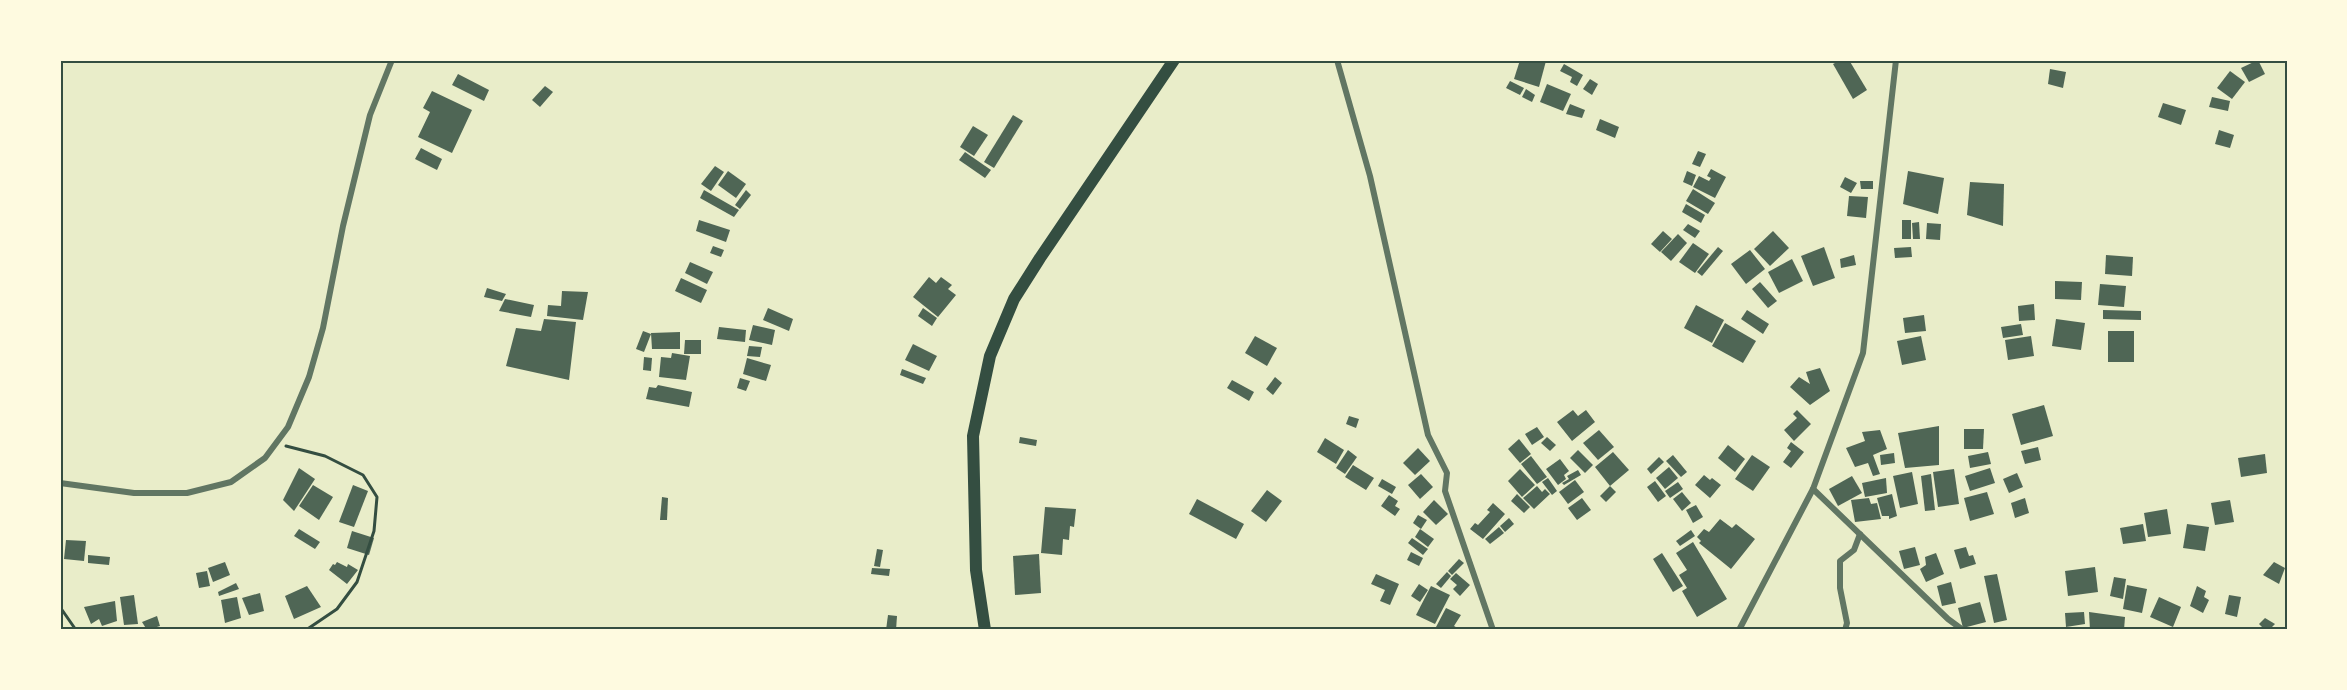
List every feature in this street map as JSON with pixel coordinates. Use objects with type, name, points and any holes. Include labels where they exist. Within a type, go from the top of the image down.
[{"type":"main road","points":[[985,630],[976,570],[973,436],[990,356],[1014,299],[1027,278],[1174,60]]},
{"type":"street","points":[[60,483],[134,493],[188,493],[231,482],[265,458],[288,427],[312,367],[323,328],[343,226],[370,115],[392,60]]},
{"type":"street","points":[[1337,60],[1370,176],[1428,435],[1447,473],[1445,491],[1493,630]]},
{"type":"street","points":[[1739,630],[1813,489],[1863,353],[1896,60]]},
{"type":"street","points":[[1813,489],[1948,619],[1963,630]]},
{"type":"street","points":[[1845,630],[1847,622],[1840,588],[1840,561],[1854,550],[1860,534]]},
{"type":"path","points":[[276,443],[326,456],[363,475],[377,497],[374,531],[357,582],[338,609],[306,630]]},
{"type":"path","points":[[60,607],[76,630]]},
{"type":"building","points":[[1520,60],[1546,61],[1539,87],[1514,79]]},
{"type":"building","points":[[1841,60],[1849,60],[1867,90],[1853,99],[1833,64]]},
{"type":"building","points":[[2258,60],[2265,74],[2249,82],[2241,68]]},
{"type":"building","points":[[1564,64],[1583,75],[1577,86],[1570,82],[1572,77],[1560,71]]},
{"type":"building","points":[[2050,69],[2066,72],[2063,88],[2048,84]]},
{"type":"building","points":[[2230,71],[2245,82],[2232,99],[2217,88]]},
{"type":"building","points":[[458,74],[489,90],[484,101],[452,85]]},
{"type":"building","points":[[1590,79],[1598,84],[1592,95],[1583,89]]},
{"type":"building","points":[[1510,81],[1524,88],[1520,95],[1506,88]]},
{"type":"building","points":[[1547,84],[1571,94],[1563,111],[1540,102]]},
{"type":"building","points":[[545,86],[553,92],[540,107],[532,100]]},
{"type":"building","points":[[1526,89],[1535,95],[1532,102],[1522,97]]},
{"type":"building","points":[[432,91],[472,110],[452,153],[418,137],[430,112],[423,108]]},
{"type":"building","points":[[2212,97],[2230,101],[2228,111],[2209,107]]},
{"type":"building","points":[[2163,103],[2186,110],[2181,125],[2158,117]]},
{"type":"building","points":[[1570,104],[1585,110],[1582,118],[1566,114]]},
{"type":"building","points":[[1013,115],[1023,121],[994,168],[984,162]]},
{"type":"building","points":[[1600,119],[1619,127],[1615,138],[1596,130]]},
{"type":"building","points":[[973,126],[988,135],[974,156],[960,147]]},
{"type":"building","points":[[2219,130],[2234,135],[2230,148],[2215,144]]},
{"type":"building","points":[[421,148],[442,159],[437,170],[415,159]]},
{"type":"building","points":[[1698,151],[1706,154],[1700,167],[1692,164]]},
{"type":"building","points":[[965,152],[991,170],[985,178],[959,160]]},
{"type":"building","points":[[715,166],[724,172],[711,191],[701,184]]},
{"type":"building","points":[[1711,169],[1726,177],[1715,198],[1693,187],[1699,176],[1709,181],[1711,178],[1707,176]]},
{"type":"building","points":[[728,171],[746,184],[736,198],[718,185]]},
{"type":"building","points":[[1687,171],[1696,175],[1692,186],[1683,182]]},
{"type":"building","points":[[1908,171],[1944,178],[1938,214],[1903,204]]},
{"type":"building","points":[[1845,177],[1857,183],[1851,193],[1840,187]]},
{"type":"building","points":[[1860,181],[1873,181],[1873,189],[1861,189]]},
{"type":"building","points":[[1970,182],[2004,184],[2003,226],[1967,215]]},
{"type":"building","points":[[1693,189],[1715,203],[1708,214],[1686,201]]},
{"type":"building","points":[[704,190],[739,210],[734,217],[700,198]]},
{"type":"building","points":[[746,190],[751,195],[740,209],[735,205]]},
{"type":"building","points":[[1849,196],[1868,197],[1866,218],[1847,216]]},
{"type":"building","points":[[1686,204],[1705,215],[1701,223],[1682,212]]},
{"type":"building","points":[[699,220],[730,230],[726,242],[696,231]]},
{"type":"building","points":[[1902,220],[1911,220],[1911,239],[1902,239]]},
{"type":"building","points":[[1919,222],[1920,239],[1913,239],[1912,223]]},
{"type":"building","points":[[1927,223],[1941,224],[1940,240],[1926,239]]},
{"type":"building","points":[[1688,224],[1700,231],[1695,238],[1683,230]]},
{"type":"building","points":[[1663,231],[1672,239],[1660,252],[1651,244]]},
{"type":"building","points":[[1773,231],[1789,248],[1770,266],[1754,249]]},
{"type":"building","points":[[1678,234],[1687,243],[1671,261],[1661,252]]},
{"type":"building","points":[[1693,243],[1709,254],[1695,273],[1679,262]]},
{"type":"building","points":[[713,246],[724,250],[721,257],[710,253]]},
{"type":"building","points":[[1718,247],[1723,251],[1702,276],[1697,272]]},
{"type":"building","points":[[1824,247],[1835,278],[1813,286],[1801,256]]},
{"type":"building","points":[[1911,247],[1912,257],[1895,258],[1894,248]]},
{"type":"building","points":[[1750,250],[1765,269],[1746,284],[1731,264]]},
{"type":"building","points":[[1854,255],[1856,265],[1841,268],[1840,259]]},
{"type":"building","points":[[2106,255],[2133,257],[2132,276],[2105,274]]},
{"type":"building","points":[[1792,259],[1803,281],[1779,293],[1768,272]]},
{"type":"building","points":[[690,262],[713,272],[707,284],[685,273]]},
{"type":"building","points":[[929,277],[936,283],[941,277],[952,285],[948,289],[956,295],[938,317],[913,297]]},
{"type":"building","points":[[681,278],[707,290],[701,303],[675,291]]},
{"type":"building","points":[[2055,281],[2082,282],[2081,300],[2055,299]]},
{"type":"building","points":[[1760,282],[1777,301],[1768,308],[1752,289]]},
{"type":"building","points":[[2100,284],[2126,286],[2124,307],[2098,305]]},
{"type":"building","points":[[487,288],[506,294],[502,301],[484,297]]},
{"type":"building","points":[[562,291],[588,292],[583,320],[547,316],[548,305],[561,306]]},
{"type":"building","points":[[505,299],[534,305],[531,317],[499,311]]},
{"type":"building","points":[[2034,304],[2035,320],[2019,321],[2018,306]]},
{"type":"building","points":[[1696,305],[1724,320],[1712,343],[1684,328]]},
{"type":"building","points":[[768,308],[793,319],[789,331],[763,320]]},
{"type":"building","points":[[923,308],[937,318],[932,326],[918,316]]},
{"type":"building","points":[[1747,310],[1769,324],[1763,334],[1741,319]]},
{"type":"building","points":[[2103,310],[2141,311],[2141,320],[2103,319]]},
{"type":"building","points":[[1924,315],[1926,331],[1905,333],[1903,318]]},
{"type":"building","points":[[544,319],[576,322],[569,380],[506,366],[516,328],[541,331]]},
{"type":"building","points":[[2056,319],[2085,323],[2081,350],[2052,346]]},
{"type":"building","points":[[1725,323],[1756,341],[1743,363],[1712,346]]},
{"type":"building","points":[[2021,324],[2023,335],[2003,338],[2001,327]]},
{"type":"building","points":[[753,325],[775,330],[772,345],[749,340]]},
{"type":"building","points":[[719,327],[746,330],[745,342],[717,339]]},
{"type":"building","points":[[643,331],[651,334],[644,352],[636,349]]},
{"type":"building","points":[[2108,331],[2134,331],[2134,362],[2108,362]]},
{"type":"building","points":[[680,332],[680,349],[652,349],[651,333]]},
{"type":"building","points":[[1255,336],[1277,348],[1267,366],[1245,353]]},
{"type":"building","points":[[1921,336],[1926,360],[1902,365],[1897,341]]},
{"type":"building","points":[[2031,336],[2034,356],[2008,360],[2005,340]]},
{"type":"building","points":[[685,340],[701,340],[701,354],[684,354]]},
{"type":"building","points":[[913,344],[937,356],[929,371],[905,360]]},
{"type":"building","points":[[749,346],[762,347],[760,357],[747,356]]},
{"type":"building","points":[[672,353],[690,356],[686,380],[659,377],[661,357],[671,358]]},
{"type":"building","points":[[644,357],[652,358],[651,371],[643,370]]},
{"type":"building","points":[[747,358],[771,365],[766,381],[743,374]]},
{"type":"building","points":[[1820,368],[1830,391],[1810,405],[1790,387],[1799,377],[1810,384],[1806,372]]},
{"type":"building","points":[[902,369],[926,378],[923,384],[900,375]]},
{"type":"building","points":[[1275,377],[1282,383],[1273,395],[1266,389]]},
{"type":"building","points":[[740,378],[750,381],[746,391],[737,388]]},
{"type":"building","points":[[1232,380],[1254,392],[1249,401],[1227,388]]},
{"type":"building","points":[[658,385],[692,392],[689,407],[646,399],[649,387],[656,388]]},
{"type":"building","points":[[2044,405],[2053,436],[2021,445],[2012,414]]},
{"type":"building","points":[[1573,410],[1578,416],[1586,410],[1595,422],[1572,441],[1557,422]]},
{"type":"building","points":[[1797,410],[1811,424],[1794,441],[1784,430],[1797,418],[1793,414]]},
{"type":"building","points":[[1349,416],[1359,419],[1356,428],[1346,424]]},
{"type":"building","points":[[1939,426],[1939,465],[1905,468],[1898,433]]},
{"type":"building","points":[[1537,427],[1544,437],[1532,445],[1525,434]]},
{"type":"building","points":[[1964,429],[1984,429],[1983,449],[1964,449]]},
{"type":"building","points":[[1599,430],[1614,447],[1598,460],[1583,443]]},
{"type":"building","points":[[1880,430],[1887,449],[1873,455],[1880,474],[1873,476],[1868,463],[1855,467],[1846,448],[1865,441],[1862,432]]},
{"type":"building","points":[[1020,437],[1037,440],[1036,446],[1019,443]]},
{"type":"building","points":[[1547,437],[1556,445],[1550,451],[1541,443]]},
{"type":"building","points":[[1325,438],[1344,450],[1336,464],[1317,452]]},
{"type":"building","points":[[1519,439],[1531,454],[1520,463],[1508,449]]},
{"type":"building","points":[[1791,442],[1804,452],[1791,468],[1783,462],[1791,451],[1787,448]]},
{"type":"building","points":[[1728,445],[1745,459],[1735,472],[1718,458]]},
{"type":"building","points":[[2038,447],[2041,460],[2025,464],[2021,451]]},
{"type":"building","points":[[1418,448],[1430,461],[1415,475],[1403,463]]},
{"type":"building","points":[[1348,450],[1357,457],[1345,474],[1336,468]]},
{"type":"building","points":[[1578,450],[1593,465],[1585,473],[1570,458]]},
{"type":"building","points":[[1613,452],[1629,470],[1610,486],[1595,467]]},
{"type":"building","points":[[1988,452],[1991,464],[1970,468],[1968,456]]},
{"type":"building","points":[[1894,453],[1895,463],[1881,465],[1880,455]]},
{"type":"building","points":[[2265,454],[2267,473],[2241,477],[2238,458]]},
{"type":"building","points":[[1673,455],[1687,472],[1681,477],[1666,461]]},
{"type":"building","points":[[1752,455],[1770,467],[1753,491],[1735,479]]},
{"type":"building","points":[[1531,456],[1547,477],[1537,484],[1521,464]]},
{"type":"building","points":[[1659,457],[1664,462],[1651,474],[1647,469]]},
{"type":"building","points":[[1560,459],[1569,471],[1564,475],[1566,479],[1558,485],[1546,469]]},
{"type":"building","points":[[1353,465],[1374,478],[1366,490],[1345,477]]},
{"type":"building","points":[[1669,467],[1678,478],[1665,489],[1656,478]]},
{"type":"building","points":[[299,468],[315,479],[294,511],[283,500]]},
{"type":"building","points":[[1990,468],[1995,483],[1970,491],[1965,476]]},
{"type":"building","points":[[1520,469],[1535,485],[1522,497],[1508,481]]},
{"type":"building","points":[[1954,469],[1959,504],[1938,507],[1933,472]]},
{"type":"building","points":[[1578,470],[1581,475],[1564,485],[1562,483],[1569,479],[1567,476]]},
{"type":"building","points":[[1912,472],[1918,504],[1900,508],[1893,476]]},
{"type":"building","points":[[2017,473],[2023,487],[2009,493],[2003,479]]},
{"type":"building","points":[[1421,474],[1433,487],[1420,499],[1408,485]]},
{"type":"building","points":[[1931,474],[1935,510],[1925,511],[1921,476]]},
{"type":"building","points":[[1704,475],[1721,485],[1710,498],[1695,485]]},
{"type":"building","points":[[1852,476],[1862,493],[1838,506],[1829,489]]},
{"type":"building","points":[[1548,478],[1557,491],[1552,495],[1542,482]]},
{"type":"building","points":[[1886,478],[1887,493],[1865,497],[1862,483]]},
{"type":"building","points":[[1382,479],[1396,487],[1392,494],[1378,486]]},
{"type":"building","points":[[1575,480],[1584,492],[1568,504],[1559,492]]},
{"type":"building","points":[[1655,481],[1666,496],[1658,502],[1647,487]]},
{"type":"building","points":[[1678,482],[1683,489],[1670,498],[1665,491]]},
{"type":"building","points":[[313,485],[333,497],[319,520],[299,506]]},
{"type":"building","points":[[353,485],[368,491],[354,527],[339,522]]},
{"type":"building","points":[[1537,486],[1542,492],[1545,489],[1550,494],[1534,509],[1523,498]]},
{"type":"building","points":[[1610,486],[1616,492],[1606,502],[1600,496]]},
{"type":"building","points":[[1267,490],[1282,501],[1266,522],[1251,511]]},
{"type":"building","points":[[1682,492],[1691,503],[1682,511],[1673,499]]},
{"type":"building","points":[[1987,492],[1994,514],[1970,521],[1964,498]]},
{"type":"building","points":[[1517,494],[1530,507],[1524,513],[1511,501]]},
{"type":"building","points":[[1892,494],[1897,516],[1889,519],[1889,516],[1882,516],[1877,498]]},
{"type":"building","points":[[1389,495],[1398,501],[1395,506],[1400,509],[1395,516],[1381,506]]},
{"type":"building","points":[[662,497],[668,498],[667,520],[660,520]]},
{"type":"building","points":[[1582,498],[1591,510],[1577,520],[1568,508]]},
{"type":"building","points":[[1869,498],[1871,504],[1877,503],[1881,519],[1855,522],[1851,500]]},
{"type":"building","points":[[2025,498],[2029,513],[2015,518],[2011,503]]},
{"type":"building","points":[[1197,499],[1244,524],[1236,539],[1189,514]]},
{"type":"building","points":[[1434,500],[1448,514],[1436,525],[1423,512]]},
{"type":"building","points":[[2230,500],[2234,522],[2215,525],[2211,503]]},
{"type":"building","points":[[1493,503],[1505,514],[1483,539],[1470,529],[1475,523],[1478,525],[1490,512],[1487,510]]},
{"type":"building","points":[[1696,505],[1703,517],[1693,523],[1686,510]]},
{"type":"building","points":[[1045,507],[1076,509],[1074,527],[1070,526],[1069,540],[1063,539],[1062,555],[1041,553]]},
{"type":"building","points":[[2167,509],[2171,534],[2148,537],[2144,513]]},
{"type":"building","points":[[1418,515],[1427,520],[1421,529],[1413,523]]},
{"type":"building","points":[[1509,518],[1514,524],[1505,532],[1500,526]]},
{"type":"building","points":[[1720,519],[1732,528],[1736,524],[1755,539],[1731,569],[1699,543],[1701,541],[1697,537],[1704,529],[1709,532]]},
{"type":"building","points":[[2143,524],[2146,541],[2123,544],[2120,528]]},
{"type":"building","points":[[2187,524],[2209,527],[2205,551],[2183,548]]},
{"type":"building","points":[[1499,527],[1504,533],[1490,544],[1485,539]]},
{"type":"building","points":[[299,529],[320,542],[315,549],[294,536]]},
{"type":"building","points":[[1420,529],[1434,539],[1428,547],[1415,537]]},
{"type":"building","points":[[1691,530],[1695,536],[1680,546],[1676,541]]},
{"type":"building","points":[[352,531],[374,538],[369,555],[347,548]]},
{"type":"building","points":[[1412,538],[1428,549],[1423,555],[1408,543]]},
{"type":"building","points":[[66,540],[86,541],[84,561],[64,559]]},
{"type":"building","points":[[1693,542],[1727,599],[1697,617],[1682,591],[1687,588],[1679,575],[1687,570],[1676,553]]},
{"type":"building","points":[[1915,547],[1920,565],[1904,569],[1899,551]]},
{"type":"building","points":[[1966,547],[1969,556],[1973,555],[1976,564],[1960,569],[1954,550]]},
{"type":"building","points":[[877,549],[883,550],[880,567],[874,566]]},
{"type":"building","points":[[1411,552],[1423,558],[1419,566],[1407,560]]},
{"type":"building","points":[[1662,553],[1683,586],[1673,592],[1653,559]]},
{"type":"building","points":[[1936,553],[1944,574],[1926,582],[1920,569],[1926,565],[1925,557]]},
{"type":"building","points":[[1039,554],[1041,593],[1015,595],[1013,556]]},
{"type":"building","points":[[88,555],[110,557],[109,565],[88,563]]},
{"type":"building","points":[[1459,559],[1464,563],[1452,575],[1448,571]]},
{"type":"building","points":[[225,562],[230,575],[213,582],[208,568]]},
{"type":"building","points":[[337,562],[347,567],[348,564],[358,570],[347,584],[329,570]]},
{"type":"building","points":[[2274,562],[2285,568],[2279,584],[2263,575]]},
{"type":"building","points":[[2095,567],[2098,592],[2068,596],[2065,571]]},
{"type":"building","points":[[872,568],[890,569],[889,576],[871,574]]},
{"type":"building","points":[[207,571],[210,586],[199,588],[196,573]]},
{"type":"building","points":[[1447,572],[1451,576],[1441,588],[1436,584]]},
{"type":"building","points":[[1456,573],[1470,585],[1460,596],[1453,589],[1457,585],[1450,579]]},
{"type":"building","points":[[1376,574],[1399,584],[1390,605],[1380,601],[1385,590],[1371,584]]},
{"type":"building","points":[[1997,574],[2007,620],[1994,623],[1984,576]]},
{"type":"building","points":[[2114,577],[2126,579],[2123,599],[2110,596]]},
{"type":"building","points":[[1951,582],[1956,603],[1942,606],[1937,586]]},
{"type":"building","points":[[236,583],[239,589],[219,596],[218,592]]},
{"type":"building","points":[[1419,584],[1428,590],[1420,602],[1411,596]]},
{"type":"building","points":[[2127,585],[2147,589],[2142,613],[2123,609]]},
{"type":"building","points":[[307,586],[321,607],[294,619],[285,596]]},
{"type":"building","points":[[1431,586],[1450,595],[1435,624],[1416,615]]},
{"type":"building","points":[[2197,586],[2206,591],[2204,597],[2209,600],[2203,613],[2190,606]]},
{"type":"building","points":[[260,593],[264,611],[249,615],[242,598]]},
{"type":"building","points":[[134,595],[138,624],[124,625],[120,597]]},
{"type":"building","points":[[2229,595],[2241,597],[2237,617],[2225,614]]},
{"type":"building","points":[[237,597],[241,618],[225,623],[221,600]]},
{"type":"building","points":[[2159,597],[2181,607],[2173,627],[2150,617]]},
{"type":"building","points":[[115,601],[117,621],[102,626],[99,619],[91,624],[84,607]]},
{"type":"building","points":[[1980,602],[1986,622],[1963,628],[1958,608]]},
{"type":"building","points":[[1446,608],[1461,615],[1454,626],[1461,630],[1443,630],[1436,627]]},
{"type":"building","points":[[2084,612],[2085,624],[2066,627],[2065,613]]},
{"type":"building","points":[[2089,612],[2125,617],[2124,630],[2090,630]]},
{"type":"building","points":[[888,615],[897,616],[896,630],[886,630]]},
{"type":"building","points":[[157,616],[160,626],[147,630],[142,622]]},
{"type":"building","points":[[2265,618],[2275,624],[2269,630],[2265,630],[2259,624]]}]
